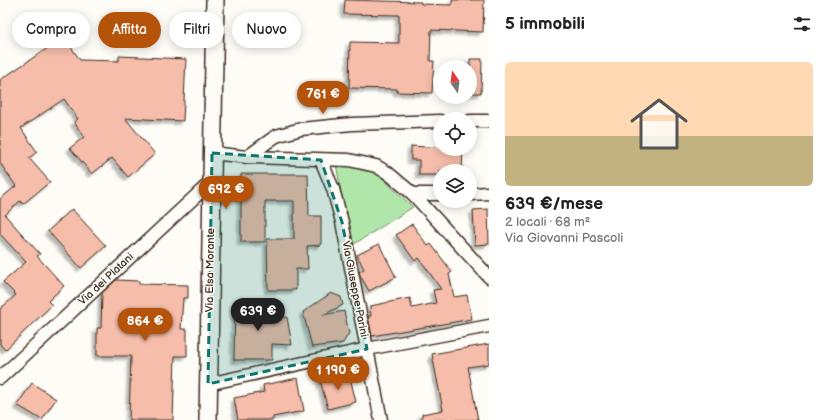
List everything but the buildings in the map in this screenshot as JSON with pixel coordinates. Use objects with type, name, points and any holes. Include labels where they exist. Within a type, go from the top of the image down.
[{"type":"street","name":"Via Elsa Morante","points":[[208,420],[215,0]]},
{"type":"street","points":[[247,157],[276,136],[301,129],[352,124],[433,121]]},
{"type":"street","points":[[477,121],[489,121]]},
{"type":"street","points":[[212,153],[247,157],[357,161],[376,166],[388,173],[413,194],[489,277]]},
{"type":"street","name":"Via Giuseppe Parini","points":[[321,160],[333,189],[342,222],[381,420]]},
{"type":"street","name":"Via dei Platani","points":[[0,378],[212,181]]},
{"type":"street","points":[[413,194],[433,194]]},
{"type":"street","points":[[477,194],[489,194]]},
{"type":"street","points":[[208,384],[367,349],[489,326]]},
{"type":"highlighted area","points":[[212,153],[321,160],[342,222],[367,349],[208,384]]},
{"type":"green space","points":[[336,164],[364,167],[378,174],[413,207],[351,246]]}]
